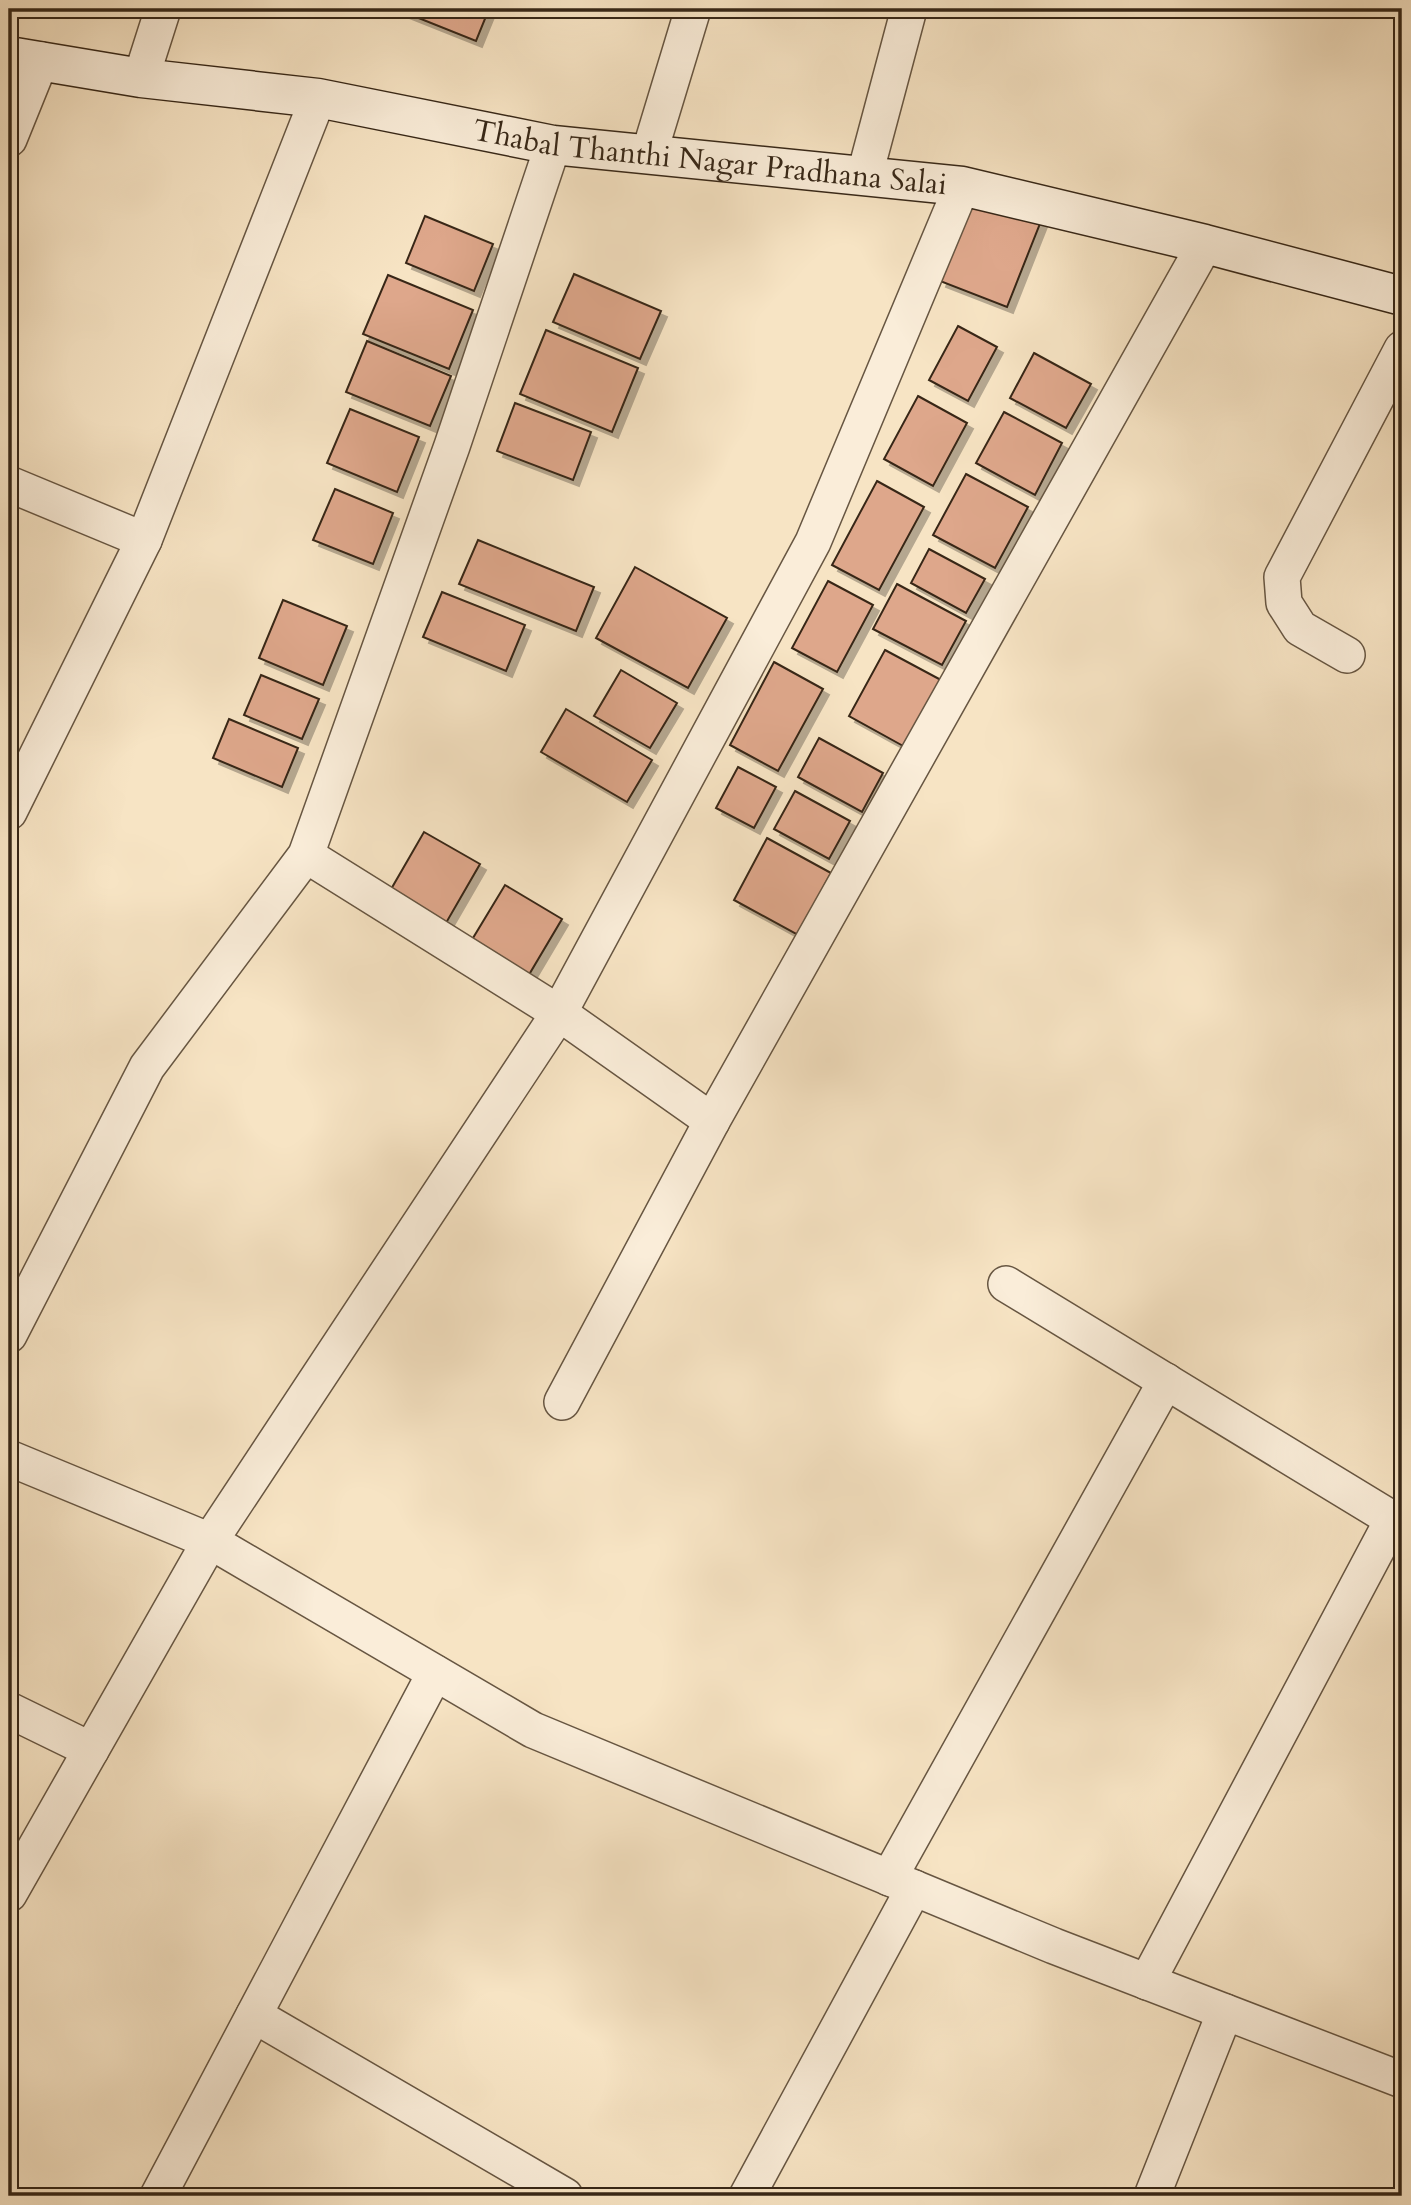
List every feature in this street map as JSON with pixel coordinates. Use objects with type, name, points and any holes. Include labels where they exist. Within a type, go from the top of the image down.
[{"type":"main road","name":"Thabal Thanthi Nagar Pradhana Salai","points":[[25,58],[141,78],[318,98],[553,145],[864,174],[962,186],[1205,244],[1402,296]]},
{"type":"street","points":[[141,78],[163,9]]},
{"type":"street","points":[[649,154],[693,9]]},
{"type":"street","points":[[864,174],[909,9]]},
{"type":"street","points":[[9,139],[25,58]]},
{"type":"street","points":[[9,812],[144,540],[318,98]]},
{"type":"street","points":[[9,1335],[147,1067],[306,855],[452,446],[553,145]]},
{"type":"street","points":[[9,1894],[210,1541],[559,1013],[813,542],[962,186]]},
{"type":"street","points":[[562,1402],[712,1121],[1205,244]]},
{"type":"street","points":[[1348,655],[1300,628],[1284,603],[1282,578],[1402,349]]},
{"type":"street","points":[[9,484],[144,540]]},
{"type":"street","points":[[306,855],[559,1013],[712,1121]]},
{"type":"street","points":[[1006,1284],[1398,1522],[1147,1982]]},
{"type":"street","points":[[747,2196],[902,1883],[1166,1381]]},
{"type":"street","points":[[9,1458],[210,1541],[533,1730],[1147,1982],[1402,2080]]},
{"type":"street","points":[[158,2196],[435,1673]]},
{"type":"street","points":[[9,1710],[91,1750]]},
{"type":"street","points":[[1152,2196],[1225,2012]]},
{"type":"street","points":[[254,2015],[565,2196]]},
{"type":"building","points":[[396,9],[489,9],[476,41]]},
{"type":"building","points":[[973,195],[1041,221],[1007,307],[940,281]]},
{"type":"building","points":[[425,216],[493,244],[474,291],[406,263]]},
{"type":"building","points":[[574,274],[661,311],[640,359],[553,322]]},
{"type":"building","points":[[388,275],[473,310],[449,369],[363,334]]},
{"type":"building","points":[[958,326],[997,347],[968,401],[929,380]]},
{"type":"building","points":[[546,330],[638,368],[612,432],[520,394]]},
{"type":"building","points":[[367,341],[451,376],[430,426],[346,392]]},
{"type":"building","points":[[1034,353],[1091,384],[1066,428],[1010,398]]},
{"type":"building","points":[[918,396],[967,423],[933,486],[884,459]]},
{"type":"building","points":[[515,403],[591,432],[573,480],[497,451]]},
{"type":"building","points":[[350,409],[419,437],[397,492],[327,463]]},
{"type":"building","points":[[1004,412],[1062,443],[1035,495],[976,463]]},
{"type":"building","points":[[966,474],[1028,507],[995,568],[933,535]]},
{"type":"building","points":[[877,481],[924,507],[879,590],[832,565]]},
{"type":"building","points":[[335,489],[393,513],[373,564],[313,540]]},
{"type":"building","points":[[478,540],[594,587],[576,631],[459,584]]},
{"type":"building","points":[[929,549],[985,579],[966,613],[911,583]]},
{"type":"building","points":[[635,567],[727,618],[688,688],[596,638]]},
{"type":"building","points":[[828,581],[873,605],[837,672],[792,648]]},
{"type":"building","points":[[897,584],[966,621],[942,665],[873,629]]},
{"type":"building","points":[[442,592],[525,625],[506,671],[423,637]]},
{"type":"building","points":[[283,600],[347,626],[323,685],[259,658]]},
{"type":"building","points":[[885,650],[941,680],[905,747],[849,716]]},
{"type":"building","points":[[774,662],[823,689],[778,771],[730,745]]},
{"type":"building","points":[[621,670],[677,703],[650,748],[594,716]]},
{"type":"building","points":[[261,675],[319,699],[302,739],[244,715]]},
{"type":"building","points":[[566,709],[652,760],[627,802],[541,752]]},
{"type":"building","points":[[229,719],[298,748],[282,787],[213,758]]},
{"type":"building","points":[[819,738],[883,773],[862,812],[798,777]]},
{"type":"building","points":[[738,767],[776,787],[754,828],[716,808]]},
{"type":"building","points":[[795,791],[850,821],[829,859],[774,829]]},
{"type":"building","points":[[424,832],[480,864],[446,923],[390,891]]},
{"type":"building","points":[[767,838],[831,873],[798,935],[734,900]]},
{"type":"building","points":[[505,885],[562,919],[527,978],[470,943]]}]
